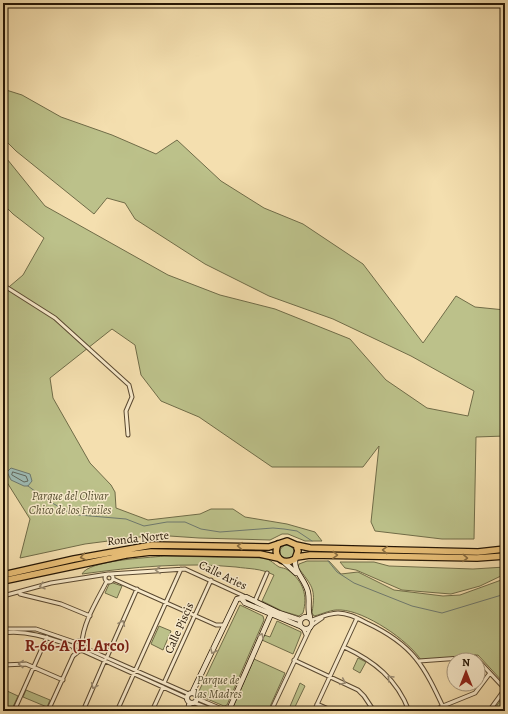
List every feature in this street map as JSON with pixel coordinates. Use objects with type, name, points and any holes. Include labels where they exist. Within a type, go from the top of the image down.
[{"type":"highway","name":"Ronda Norte","points":[[3,575],[74,559],[152,545],[269,546],[288,540],[296,545],[310,548],[442,552],[478,552],[505,549]]},
{"type":"highway","points":[[278,544],[276,553],[278,558]]},
{"type":"highway","points":[[296,545],[298,551],[296,558]]},
{"type":"highway","name":"Ronda Norte","points":[[3,581],[111,558],[151,552],[260,554],[278,558],[284,562]]},
{"type":"highway","points":[[284,562],[290,562],[296,558],[310,555],[477,558],[505,556]]},
{"type":"main road","points":[[296,558],[296,570],[305,583],[308,592],[308,610],[311,623],[302,627],[302,618],[308,610]]},
{"type":"main road","points":[[284,562],[299,575]]},
{"type":"main road","points":[[189,695],[222,634],[236,600],[243,597]]},
{"type":"main road","name":"Calle Aries","points":[[243,597],[255,601],[271,612],[302,627]]},
{"type":"main road","name":"Calle Aries","points":[[243,597],[245,603],[291,618],[302,618],[311,623]]},
{"type":"main road","points":[[227,711],[271,612]]},
{"type":"main road","points":[[187,711],[194,702],[195,694],[189,695]]},
{"type":"main road","points":[[189,695],[194,702]]},
{"type":"street","points":[[3,285],[55,318],[129,385],[132,397],[126,411],[128,435]]},
{"type":"street","points":[[117,711],[181,569]]},
{"type":"street","name":"Calle Aries","points":[[3,596],[51,583],[109,574],[181,569],[192,571],[243,597]]},
{"type":"street","points":[[255,601],[267,573]]},
{"type":"street","points":[[73,656],[80,651],[82,636],[107,581],[105,577],[109,574],[113,579],[216,626],[222,634]]},
{"type":"street","points":[[107,581],[113,579]]},
{"type":"street","name":"Calle Piscis","points":[[152,711],[211,580]]},
{"type":"street","points":[[83,711],[137,589]]},
{"type":"street","points":[[18,593],[61,604],[90,616]]},
{"type":"street","points":[[271,711],[311,623],[325,616],[336,613],[346,613],[387,632],[406,647],[423,667],[433,684],[445,711]]},
{"type":"street","points":[[314,711],[357,618]]},
{"type":"street","points":[[3,620],[4,631]]},
{"type":"street","points":[[216,626],[225,625]]},
{"type":"street","points":[[302,627],[306,636]]},
{"type":"street","points":[[4,631],[36,629],[82,644],[106,659]]},
{"type":"street","points":[[4,631],[24,632],[47,637],[80,651],[106,659],[189,695]]},
{"type":"street","points":[[48,711],[73,656],[75,641],[82,636]]},
{"type":"street","points":[[14,711],[47,637]]},
{"type":"street","points":[[344,647],[369,660],[384,672],[396,684],[409,711]]},
{"type":"street","points":[[419,661],[475,657],[505,689],[489,711]]},
{"type":"street","points":[[294,660],[358,690],[374,711]]},
{"type":"street","points":[[423,667],[425,661]]},
{"type":"street","points":[[3,665],[21,664],[34,666],[63,680]]},
{"type":"street","points":[[431,711],[475,693],[490,673]]},
{"type":"street","points":[[194,702],[227,711]]},
{"type":"street","points":[[194,702],[215,711]]},
{"type":"street","points":[[317,704],[333,711]]},
{"type":"green space","name":"Parque del Olivar Chico de los Frailes","points":[[3,89],[22,95],[61,117],[112,135],[156,154],[177,140],[221,181],[264,208],[303,224],[363,264],[423,343],[456,296],[475,307],[505,310],[505,436],[476,437],[474,539],[442,539],[375,531],[371,522],[379,446],[363,467],[272,467],[199,417],[161,401],[141,375],[135,345],[112,329],[50,378],[53,398],[90,463],[111,485],[115,492],[116,508],[148,520],[200,514],[211,509],[233,509],[245,517],[287,524],[315,532],[322,541],[305,541],[288,534],[282,534],[270,540],[155,535],[85,544],[20,558],[30,519],[3,476],[3,292],[23,275],[44,238],[13,214],[3,204],[3,154],[45,206],[168,275],[220,295],[275,309],[350,339],[386,380],[427,408],[468,416],[474,391],[411,356],[333,319],[269,296],[205,264],[135,219],[125,203],[107,198],[94,214],[16,151],[3,138]]},
{"type":"green space","points":[[284,545],[290,545],[294,549],[294,555],[290,559],[284,559],[280,555],[280,549]]},
{"type":"green space","points":[[164,556],[265,558],[279,567],[288,570],[301,584],[305,600],[303,613],[299,616],[282,611],[262,601],[274,575],[259,570],[236,567],[178,565],[140,567],[82,574],[87,569],[119,560]]},
{"type":"green space","points":[[307,561],[329,561],[341,574],[358,572],[394,590],[443,596],[460,595],[504,579],[505,683],[486,664],[486,652],[446,652],[446,658],[421,660],[415,652],[396,636],[362,615],[337,610],[314,616],[312,613],[312,588],[298,567],[299,564]]},
{"type":"green space","points":[[340,562],[374,562],[389,566],[473,569],[505,567],[505,581],[503,575],[480,586],[451,594],[402,590],[356,570],[345,568]]},
{"type":"green space","points":[[110,582],[122,586],[117,598],[105,593]]},
{"type":"green space","name":"Parque de las Madres","points":[[240,605],[263,616],[264,620],[227,705],[224,706],[200,696],[199,691]]},
{"type":"green space","points":[[277,621],[301,632],[293,654],[262,640],[264,635],[270,637]]},
{"type":"green space","points":[[159,626],[171,631],[163,650],[151,644]]},
{"type":"green space","points":[[358,658],[366,662],[360,673],[353,669]]},
{"type":"green space","points":[[254,659],[285,673],[268,711],[234,711],[233,707]]},
{"type":"green space","points":[[300,683],[305,686],[293,711],[288,711]]},
{"type":"green space","points":[[5,690],[18,696],[11,711],[3,711],[3,695]]},
{"type":"green space","points":[[26,690],[50,700],[47,707],[23,697]]},
{"type":"green space","points":[[505,694],[505,711],[493,711]]},
{"type":"water","points":[[11,468],[30,474],[32,481],[28,486],[24,486],[11,480],[7,472]]},
{"type":"waterway","points":[[3,468],[7,470]]},
{"type":"waterway","points":[[28,486],[47,500],[68,512],[79,515],[126,519],[144,526],[167,522],[185,522],[201,529],[220,532],[273,528],[284,529],[297,531],[312,541]]},
{"type":"waterway","points":[[328,561],[337,572],[354,583],[412,606],[442,613],[505,594]]},
{"type":"district","name":"R-66-A (El Arco)","points":[[77,646]]}]
